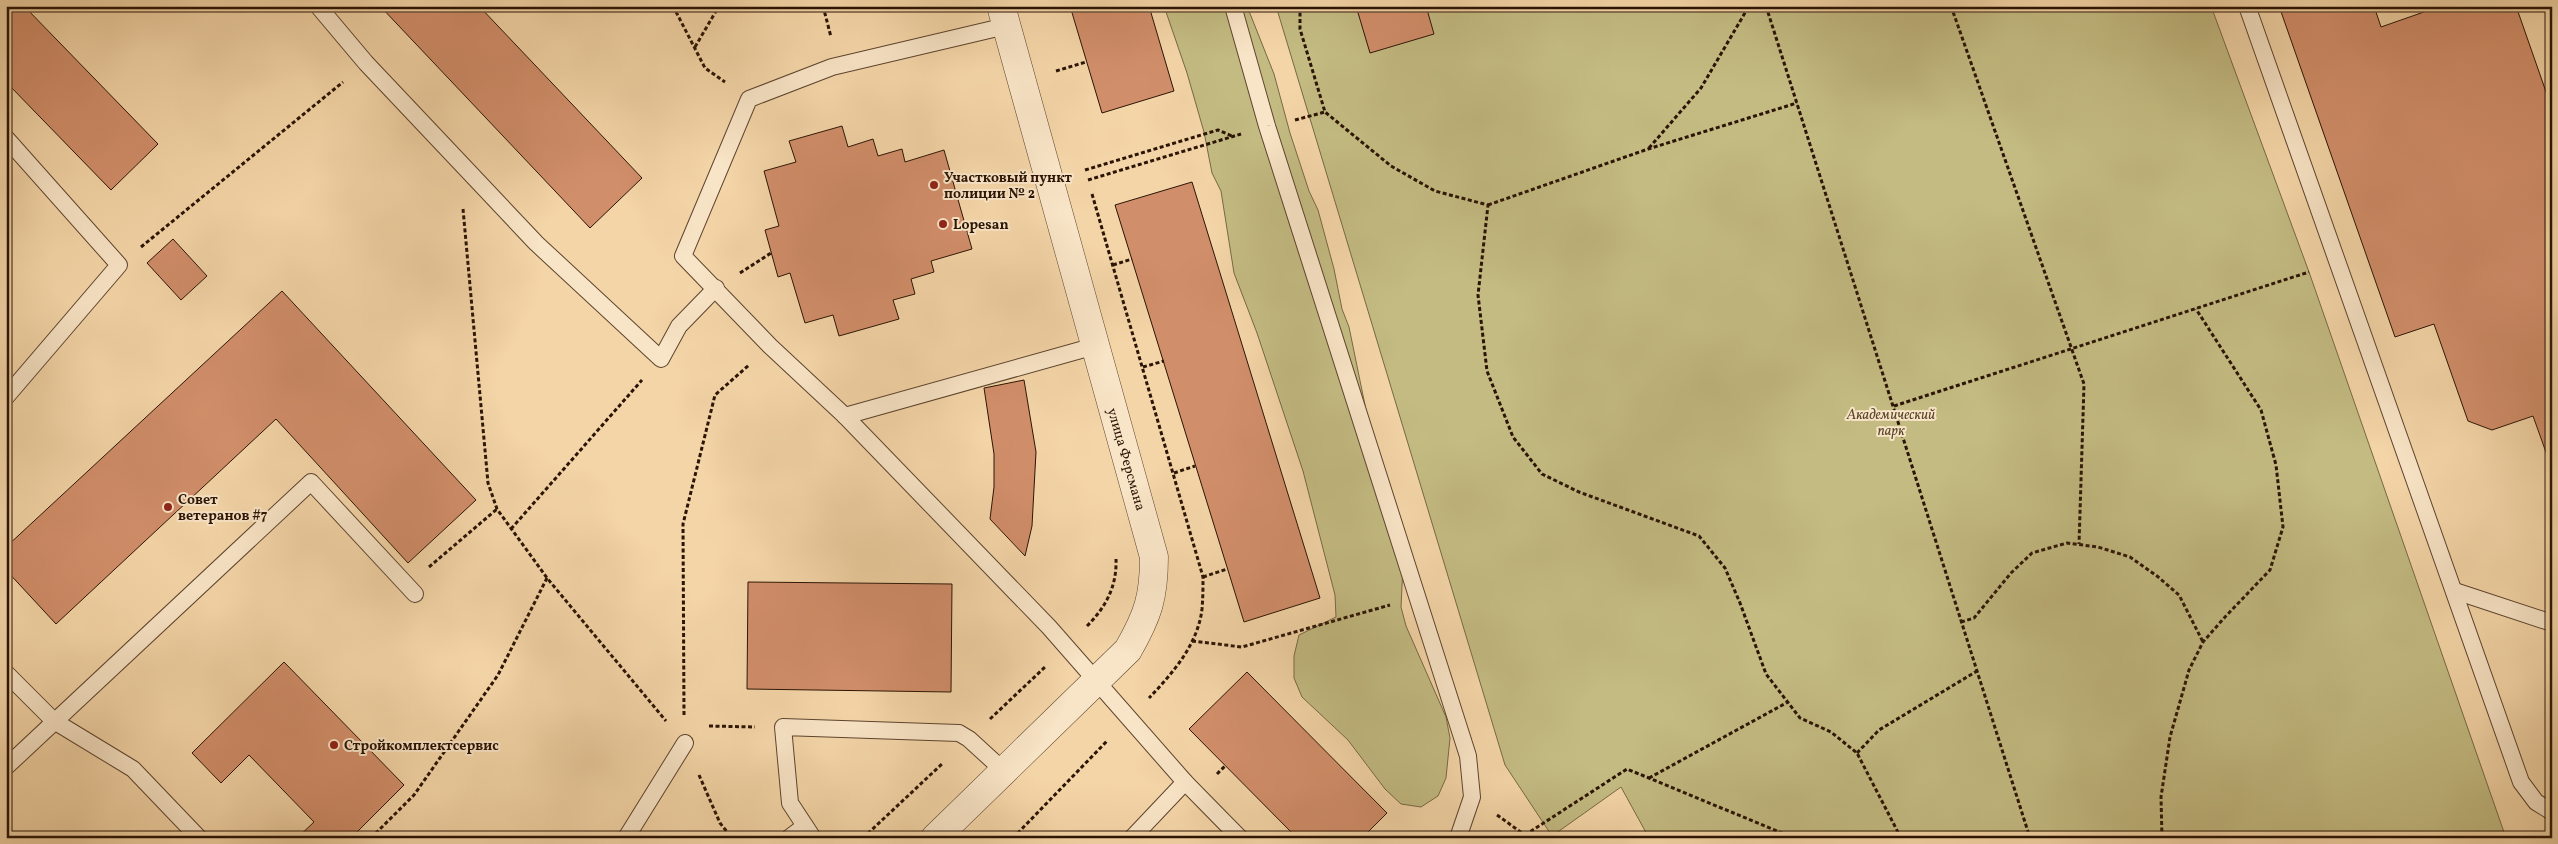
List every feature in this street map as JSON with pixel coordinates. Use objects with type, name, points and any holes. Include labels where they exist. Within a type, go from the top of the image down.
[{"type":"street","name":"улица Ферсмана","points":[[935,838],[1128,650],[1144,621],[1154,587],[1154,557],[1003,16]]},
{"type":"lane","points":[[318,6],[366,63],[536,243],[660,359],[679,326],[716,288]]},
{"type":"lane","points":[[1234,6],[1267,126],[1468,756],[1472,797],[1458,838]]},
{"type":"lane","points":[[2247,6],[2521,782],[2536,802],[2552,812]]},
{"type":"lane","points":[[1003,16],[832,68],[749,99],[684,256],[770,346],[845,416],[1067,646],[1185,782],[1240,838]]},
{"type":"lane","points":[[6,138],[120,265],[6,397]]},
{"type":"lane","points":[[845,416],[1095,346]]},
{"type":"lane","points":[[6,767],[311,482],[411,590]]},
{"type":"lane","points":[[2455,591],[2552,623]]},
{"type":"lane","points":[[6,673],[54,722],[132,769],[199,838]]},
{"type":"lane","points":[[789,838],[809,832],[790,803],[783,728],[959,733],[969,738],[1004,771]]},
{"type":"lane","points":[[626,838],[685,743]]},
{"type":"lane","points":[[1132,838],[1185,782]]},
{"type":"path","points":[[673,6],[705,68],[749,99]]},
{"type":"path","points":[[694,48],[718,6]]},
{"type":"path","points":[[1300,6],[1300,29],[1325,112],[1391,166],[1435,192],[1488,205],[1648,148],[1797,103]]},
{"type":"path","points":[[1648,148],[1701,88],[1749,6]]},
{"type":"path","points":[[1766,6],[2030,838]]},
{"type":"path","points":[[1952,6],[2084,384],[2079,544]]},
{"type":"path","points":[[1055,71],[1086,62]]},
{"type":"path","points":[[120,265],[366,63]]},
{"type":"path","points":[[1088,180],[1267,126],[1325,112]]},
{"type":"path","points":[[1085,170],[1218,130],[1233,137]]},
{"type":"path","points":[[459,161],[488,483],[497,509],[547,578],[685,743],[720,823],[732,838]]},
{"type":"path","points":[[1488,205],[1478,295],[1487,371],[1513,437],[1542,474],[1579,492],[1699,536],[1725,568],[1766,674],[1800,718],[1831,732],[1857,753],[1901,838]]},
{"type":"path","points":[[716,288],[772,254]]},
{"type":"path","points":[[1113,265],[1132,259]]},
{"type":"path","points":[[1894,406],[2309,272]]},
{"type":"path","points":[[2162,838],[2161,797],[2170,737],[2189,670],[2203,642],[2270,570],[2283,527],[2276,464],[2261,410],[2196,309]]},
{"type":"path","points":[[685,743],[683,524],[715,395],[770,346]]},
{"type":"path","points":[[512,529],[660,359]]},
{"type":"path","points":[[1143,367],[1164,361]]},
{"type":"path","points":[[1174,472],[1195,466]]},
{"type":"path","points":[[411,590],[497,509]]},
{"type":"path","points":[[1961,622],[1974,618],[2010,573],[2032,553],[2067,543],[2098,546],[2130,557],[2157,576],[2179,595],[2203,642]]},
{"type":"path","points":[[863,838],[1103,610],[1114,584],[1116,554]]},
{"type":"path","points":[[1203,577],[1227,570]]},
{"type":"path","points":[[371,838],[414,795],[498,676],[547,578]]},
{"type":"path","points":[[1192,640],[1242,647],[1417,597]]},
{"type":"path","points":[[1857,753],[1879,730],[1977,671]]},
{"type":"path","points":[[1649,779],[1788,702]]},
{"type":"path","points":[[684,725],[783,728]]},
{"type":"path","points":[[1472,797],[1527,836],[1627,770],[1794,838]]},
{"type":"path","points":[[1290,838],[1293,834]]},
{"type":"green space","points":[[1164,6],[1247,6],[1274,74],[1290,133],[1309,191],[1318,210],[1334,269],[1342,309],[1349,327],[1374,449],[1403,565],[1401,607],[1406,626],[1446,717],[1450,738],[1446,778],[1438,796],[1421,807],[1401,804],[1385,789],[1348,740],[1302,697],[1294,678],[1294,656],[1299,635],[1336,617],[1335,595],[1303,471],[1257,333],[1234,273],[1221,191],[1212,173],[1204,132],[1187,73]]},
{"type":"green space","name":"Академический парк","points":[[1276,6],[2211,6],[2309,272],[2506,838],[1649,838],[1621,787],[1552,836],[1505,765]]},
{"type":"building","points":[[6,6],[24,6],[158,144],[111,190],[6,82]]},
{"type":"building","points":[[380,6],[479,6],[642,178],[590,228]]},
{"type":"building","points":[[1070,6],[1149,6],[1174,91],[1102,113]]},
{"type":"building","points":[[1356,6],[1426,6],[1434,34],[1370,53]]},
{"type":"building","points":[[2279,6],[2374,6],[2381,27],[2441,6],[2516,6],[2552,109],[2552,469],[2533,416],[2492,430],[2468,421],[2434,324],[2395,337]]},
{"type":"building","points":[[842,126],[848,147],[873,139],[878,156],[902,149],[905,162],[944,150],[972,249],[931,261],[934,272],[911,279],[915,294],[893,300],[899,319],[839,336],[833,315],[805,323],[790,273],[778,277],[765,230],[779,226],[764,171],[796,162],[789,141]]},
{"type":"building","points":[[1192,182],[1320,598],[1244,622],[1115,205]]},
{"type":"building","points":[[173,239],[207,276],[181,300],[147,263]]},
{"type":"building","points":[[282,291],[476,500],[408,563],[276,419],[56,624],[6,570],[6,547]]},
{"type":"building","points":[[1024,380],[1036,452],[1032,526],[1025,556],[990,519],[994,487],[994,454],[984,388]]},
{"type":"building","points":[[748,582],[952,584],[951,692],[747,689]]},
{"type":"building","points":[[284,662],[404,785],[351,838],[297,838],[314,822],[249,755],[221,783],[192,753]]},
{"type":"building","points":[[1247,672],[1387,813],[1362,838],[1297,838],[1189,729]]},
{"type":"place","name":"Участковый пункт полиции № 2","points":[[934,185]]},
{"type":"place","name":"Lopesan","points":[[943,224]]},
{"type":"place","name":"Совет ветеранов #7","points":[[168,507]]},
{"type":"place","name":"Стройкомплектсервис","points":[[334,745]]}]
